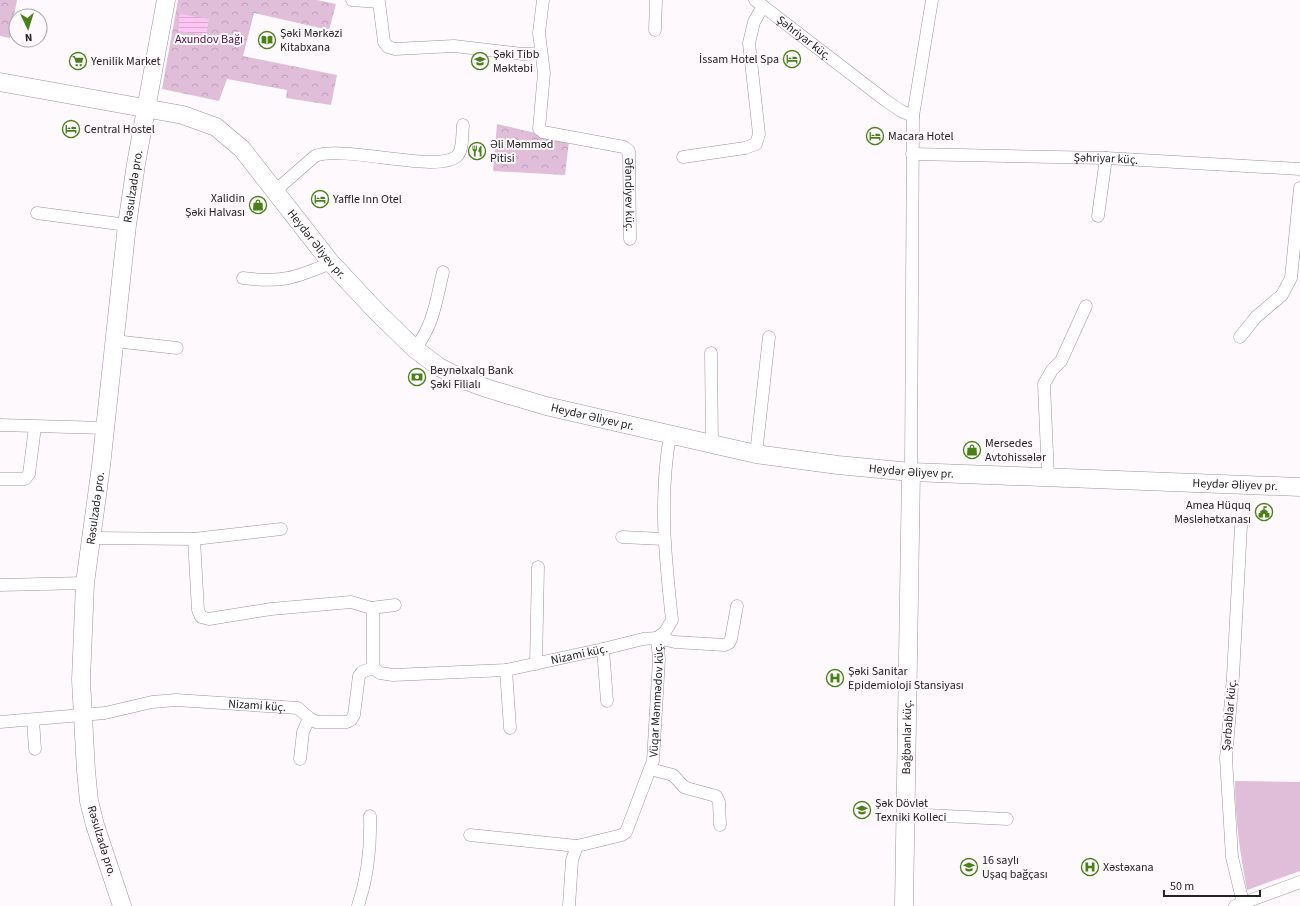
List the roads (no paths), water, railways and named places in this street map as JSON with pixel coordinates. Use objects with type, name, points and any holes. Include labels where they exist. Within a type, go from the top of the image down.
[{"type":"main road","name":"Rəsulzadə pro.","points":[[122,906],[95,825],[89,801],[82,715],[81,680],[85,583],[105,428],[127,225],[146,108],[166,0]]},
{"type":"main road","name":"Heydər Əliyev pr.","points":[[0,82],[183,115],[216,127],[242,148],[331,263],[352,287],[416,349],[448,372],[488,389],[546,406],[756,454],[846,466],[911,472],[1300,487]]},
{"type":"main road","name":"Bağbanlar küç.","points":[[904,906],[911,472]]},
{"type":"street","points":[[352,0],[379,2],[384,42],[388,47],[395,49],[454,46],[523,54],[541,53]]},
{"type":"street","name":"Əfəndiyev küç.","points":[[543,0],[539,33],[544,73],[538,125],[539,129],[543,132],[624,147],[629,151],[630,239]]},
{"type":"street","points":[[655,30],[656,0]]},
{"type":"street","points":[[911,472],[913,116],[932,0]]},
{"type":"street","points":[[683,157],[745,148],[756,144],[759,134],[749,42],[759,3]]},
{"type":"street","name":"Şəhriyar küç.","points":[[759,3],[885,100],[901,111],[913,116]]},
{"type":"street","points":[[275,191],[310,160],[323,153],[333,152],[392,159],[431,161],[450,160],[458,156],[460,151],[463,125]]},
{"type":"street","name":"Şəhriyar küç.","points":[[912,154],[1106,158],[1300,168]]},
{"type":"street","points":[[1098,216],[1106,158]]},
{"type":"street","points":[[1240,337],[1256,317],[1282,295],[1291,278],[1300,188]]},
{"type":"street","points":[[37,213],[127,225]]},
{"type":"street","points":[[243,278],[280,281],[302,275],[331,263]]},
{"type":"street","points":[[416,349],[431,323],[443,272]]},
{"type":"street","points":[[1048,477],[1044,384],[1052,370],[1061,361],[1086,306]]},
{"type":"street","points":[[756,454],[769,337]]},
{"type":"street","points":[[114,341],[177,348]]},
{"type":"street","points":[[711,353],[712,444]]},
{"type":"street","points":[[0,425],[105,428]]},
{"type":"street","points":[[0,479],[25,479],[29,474],[35,427]]},
{"type":"street","name":"Vüqar Məmmədov küç.","points":[[577,846],[622,835],[626,832],[650,768],[654,750],[658,659],[657,638],[665,632],[672,620],[663,538],[665,463],[670,435]]},
{"type":"street","name":"Şərbablar küç.","points":[[1241,526],[1233,676],[1226,758],[1232,857],[1239,904],[1300,882]]},
{"type":"street","points":[[90,538],[194,539],[281,529]]},
{"type":"street","points":[[622,537],[663,538]]},
{"type":"street","points":[[194,539],[198,610],[201,617],[209,618],[271,609],[351,602],[371,608],[395,605]]},
{"type":"street","points":[[536,664],[538,567]]},
{"type":"street","points":[[0,585],[85,583]]},
{"type":"street","name":"Nizami küç.","points":[[0,722],[105,713],[152,702],[176,700],[298,708],[316,722],[351,720],[354,715],[359,676],[362,672],[373,668],[380,673],[393,675],[506,670],[604,649],[636,640],[657,638],[675,642],[725,645],[729,643],[731,639],[737,606]]},
{"type":"street","points":[[371,608],[373,613],[373,668]]},
{"type":"street","points":[[604,649],[607,701]]},
{"type":"street","points":[[506,670],[510,728]]},
{"type":"street","points":[[300,759],[303,732],[309,718]]},
{"type":"street","points":[[33,720],[35,749]]},
{"type":"street","points":[[650,768],[673,775],[684,787],[716,796],[720,825]]},
{"type":"street","points":[[906,814],[1007,819]]},
{"type":"street","points":[[358,906],[368,866],[371,841],[370,816]]},
{"type":"street","points":[[470,835],[577,846],[572,860],[569,906]]},
{"type":"place","name":"Şəki Mərkəzi Kitabxana","points":[[267,40]]},
{"type":"place","name":"İssam Hotel Spa","points":[[792,59]]},
{"type":"place","name":"Yenilik Market","points":[[78,61]]},
{"type":"place","name":"Şəki Tibb Məktəbi","points":[[480,61]]},
{"type":"place","name":"Central Hostel","points":[[71,129]]},
{"type":"place","name":"Macara Hotel","points":[[875,136]]},
{"type":"place","name":"Əli Məmməd Pitisi","points":[[477,151]]},
{"type":"place","name":"Yaffle Inn Otel","points":[[320,199]]},
{"type":"place","name":"Xalidin Şəki Halvası","points":[[258,205]]},
{"type":"place","name":"Beynəlxalq Bank Şəki Filialı","points":[[417,377]]},
{"type":"place","name":"Mersedes Avtohissələr","points":[[972,450]]},
{"type":"place","name":"Amea Hüquq Məsləhətxanası","points":[[1264,512]]},
{"type":"place","name":"Şəki Sanitar Epidemioloji Stansiyası","points":[[835,678]]},
{"type":"place","name":"Şək Dövlət Texniki Kolleci","points":[[862,810]]},
{"type":"place","name":"16 saylı Uşaq bağçası","points":[[969,867]]},
{"type":"place","name":"Xəstəxana","points":[[1090,867]]},
{"type":"park label","name":"Axundov Bağı","points":[[209,39]]}]
